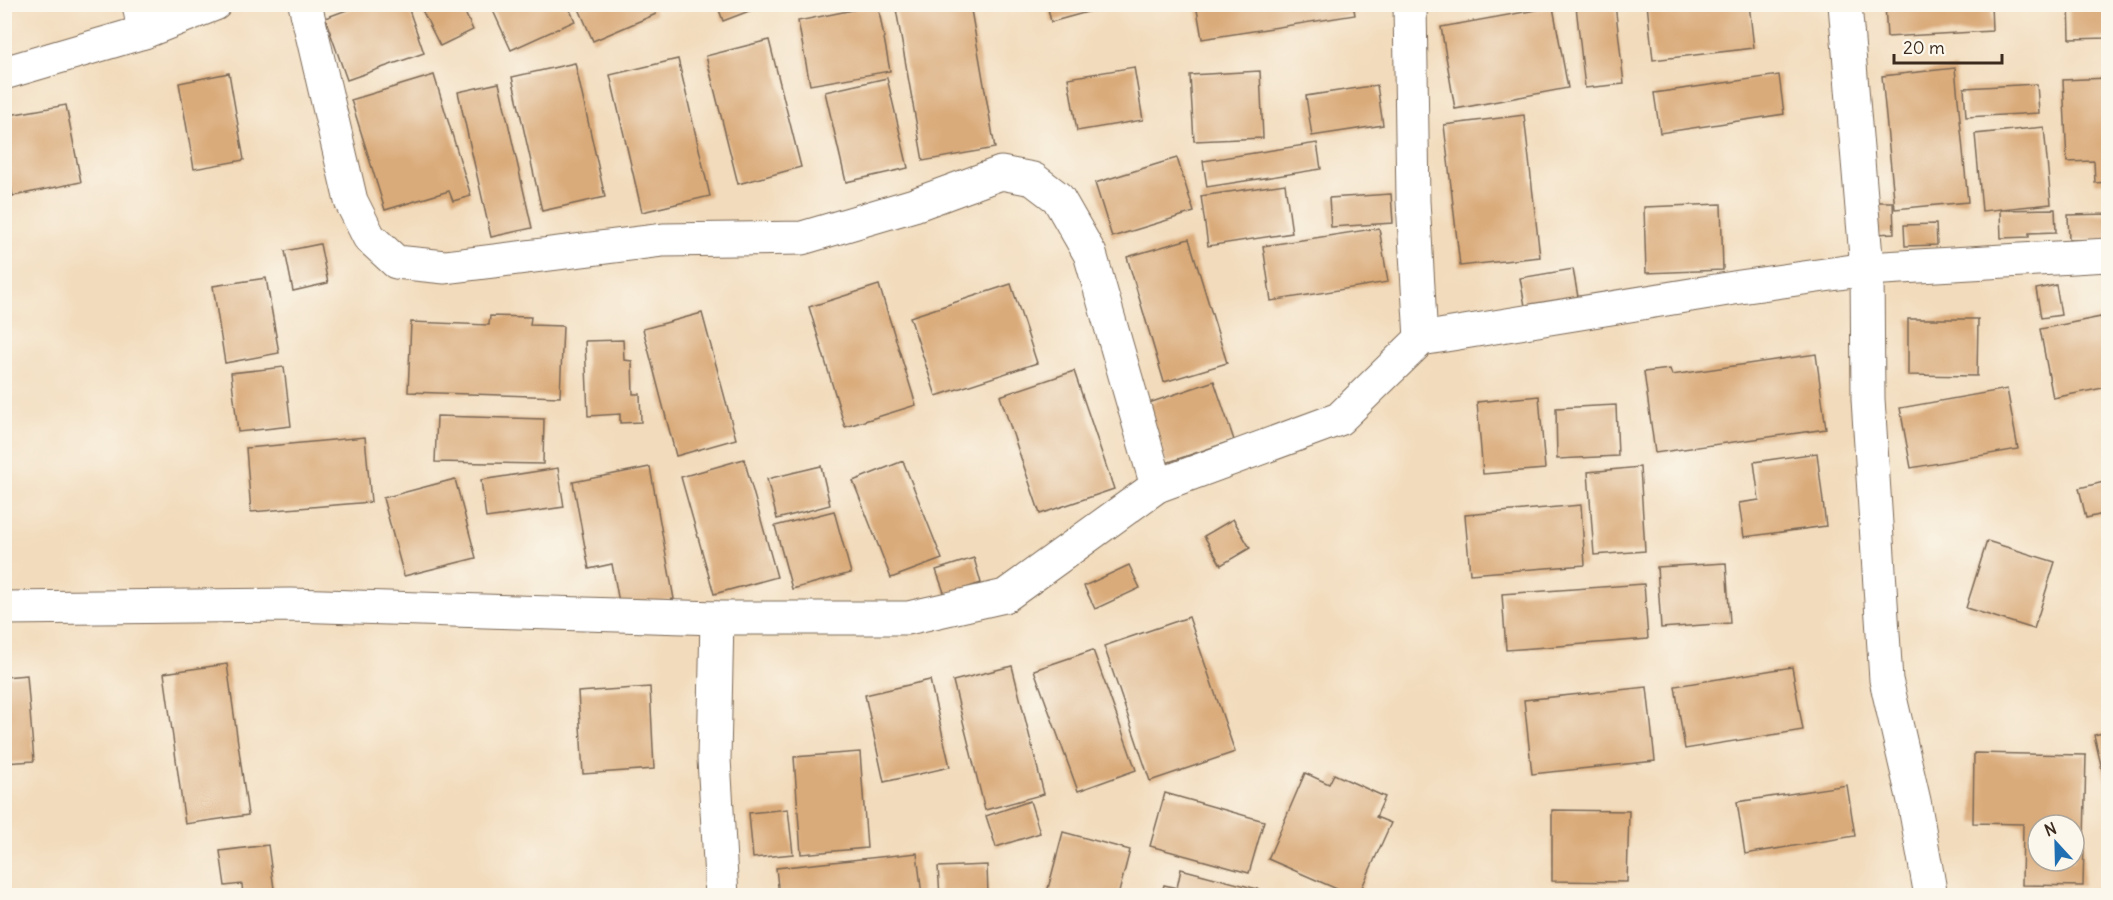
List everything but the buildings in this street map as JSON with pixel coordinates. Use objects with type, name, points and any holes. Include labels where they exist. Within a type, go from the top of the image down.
[{"type":"street","points":[[4,73],[141,18],[215,4]]},
{"type":"street","points":[[305,4],[351,201],[369,237],[396,262],[445,267],[663,240],[802,238],[914,205],[1001,173],[1033,179],[1058,198],[1090,254],[1157,486]]},
{"type":"street","points":[[1410,4],[1413,201],[1420,339]]},
{"type":"street","points":[[1845,4],[1867,269],[1868,399],[1886,680],[1914,801],[1931,896]]},
{"type":"street","points":[[4,608],[291,605],[717,618],[908,618],[1005,596],[1157,486],[1339,419],[1420,339],[1740,287],[1867,269],[2109,255]]},
{"type":"street","points":[[717,618],[714,759],[722,896]]}]
